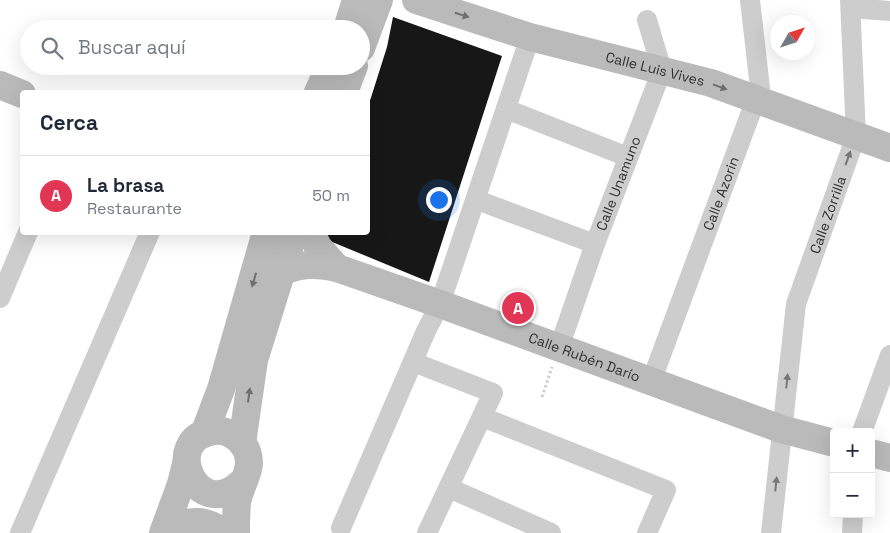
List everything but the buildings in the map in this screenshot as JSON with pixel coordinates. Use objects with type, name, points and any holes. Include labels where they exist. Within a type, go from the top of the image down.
[{"type":"street","points":[[356,0],[358,20]]},
{"type":"street","points":[[367,20],[378,0]]},
{"type":"street","points":[[370,27],[385,18],[398,6],[410,0]]},
{"type":"street","name":"Calle Luis Vives","points":[[416,0],[530,37],[711,83],[890,148]]},
{"type":"street","name":"Calle Azorin","points":[[651,382],[760,88],[750,0]]},
{"type":"street","points":[[851,4],[890,11]]},
{"type":"street","name":"Calle Zorrilla","points":[[771,533],[796,304],[856,136],[851,4]]},
{"type":"street","points":[[647,20],[662,70]]},
{"type":"street","points":[[341,528],[440,304],[530,37]]},
{"type":"street","name":"Calle Unamuno","points":[[559,348],[595,244],[662,70]]},
{"type":"street","points":[[319,90],[326,75]]},
{"type":"street","points":[[345,90],[351,75]]},
{"type":"street","points":[[506,109],[628,157]]},
{"type":"street","points":[[476,200],[595,244]]},
{"type":"street","points":[[0,298],[27,235]]},
{"type":"street","points":[[20,533],[149,235]]},
{"type":"street","points":[[164,532],[181,484],[190,447],[204,434],[221,388],[265,235]]},
{"type":"street","points":[[242,443],[254,360],[293,235]]},
{"type":"street","points":[[312,235],[318,247],[337,268]]},
{"type":"street","name":"Calle Rubén Darío","points":[[282,271],[306,264],[337,268],[781,429],[830,442]]},
{"type":"street","points":[[863,428],[890,355]]},
{"type":"street","points":[[413,362],[493,393],[427,533]]},
{"type":"street","points":[[482,417],[666,490],[647,533]]},
{"type":"street","points":[[204,434],[221,431],[233,435],[242,443],[247,452],[249,463],[237,502],[236,533]]},
{"type":"street","points":[[875,454],[890,458]]},
{"type":"street","points":[[186,464],[195,484],[207,492],[217,494],[226,492],[242,482]]},
{"type":"street","points":[[449,488],[522,527],[551,533]]},
{"type":"street","points":[[164,532],[207,492]]},
{"type":"street","points":[[207,492],[225,533]]},
{"type":"street","points":[[852,533],[853,518]]},
{"type":"street","points":[[164,532],[180,524],[200,522],[213,525],[225,533]]},
{"type":"path","points":[[542,397],[559,348]]},
{"type":"place","name":"La brasa","points":[[518,308]]}]
